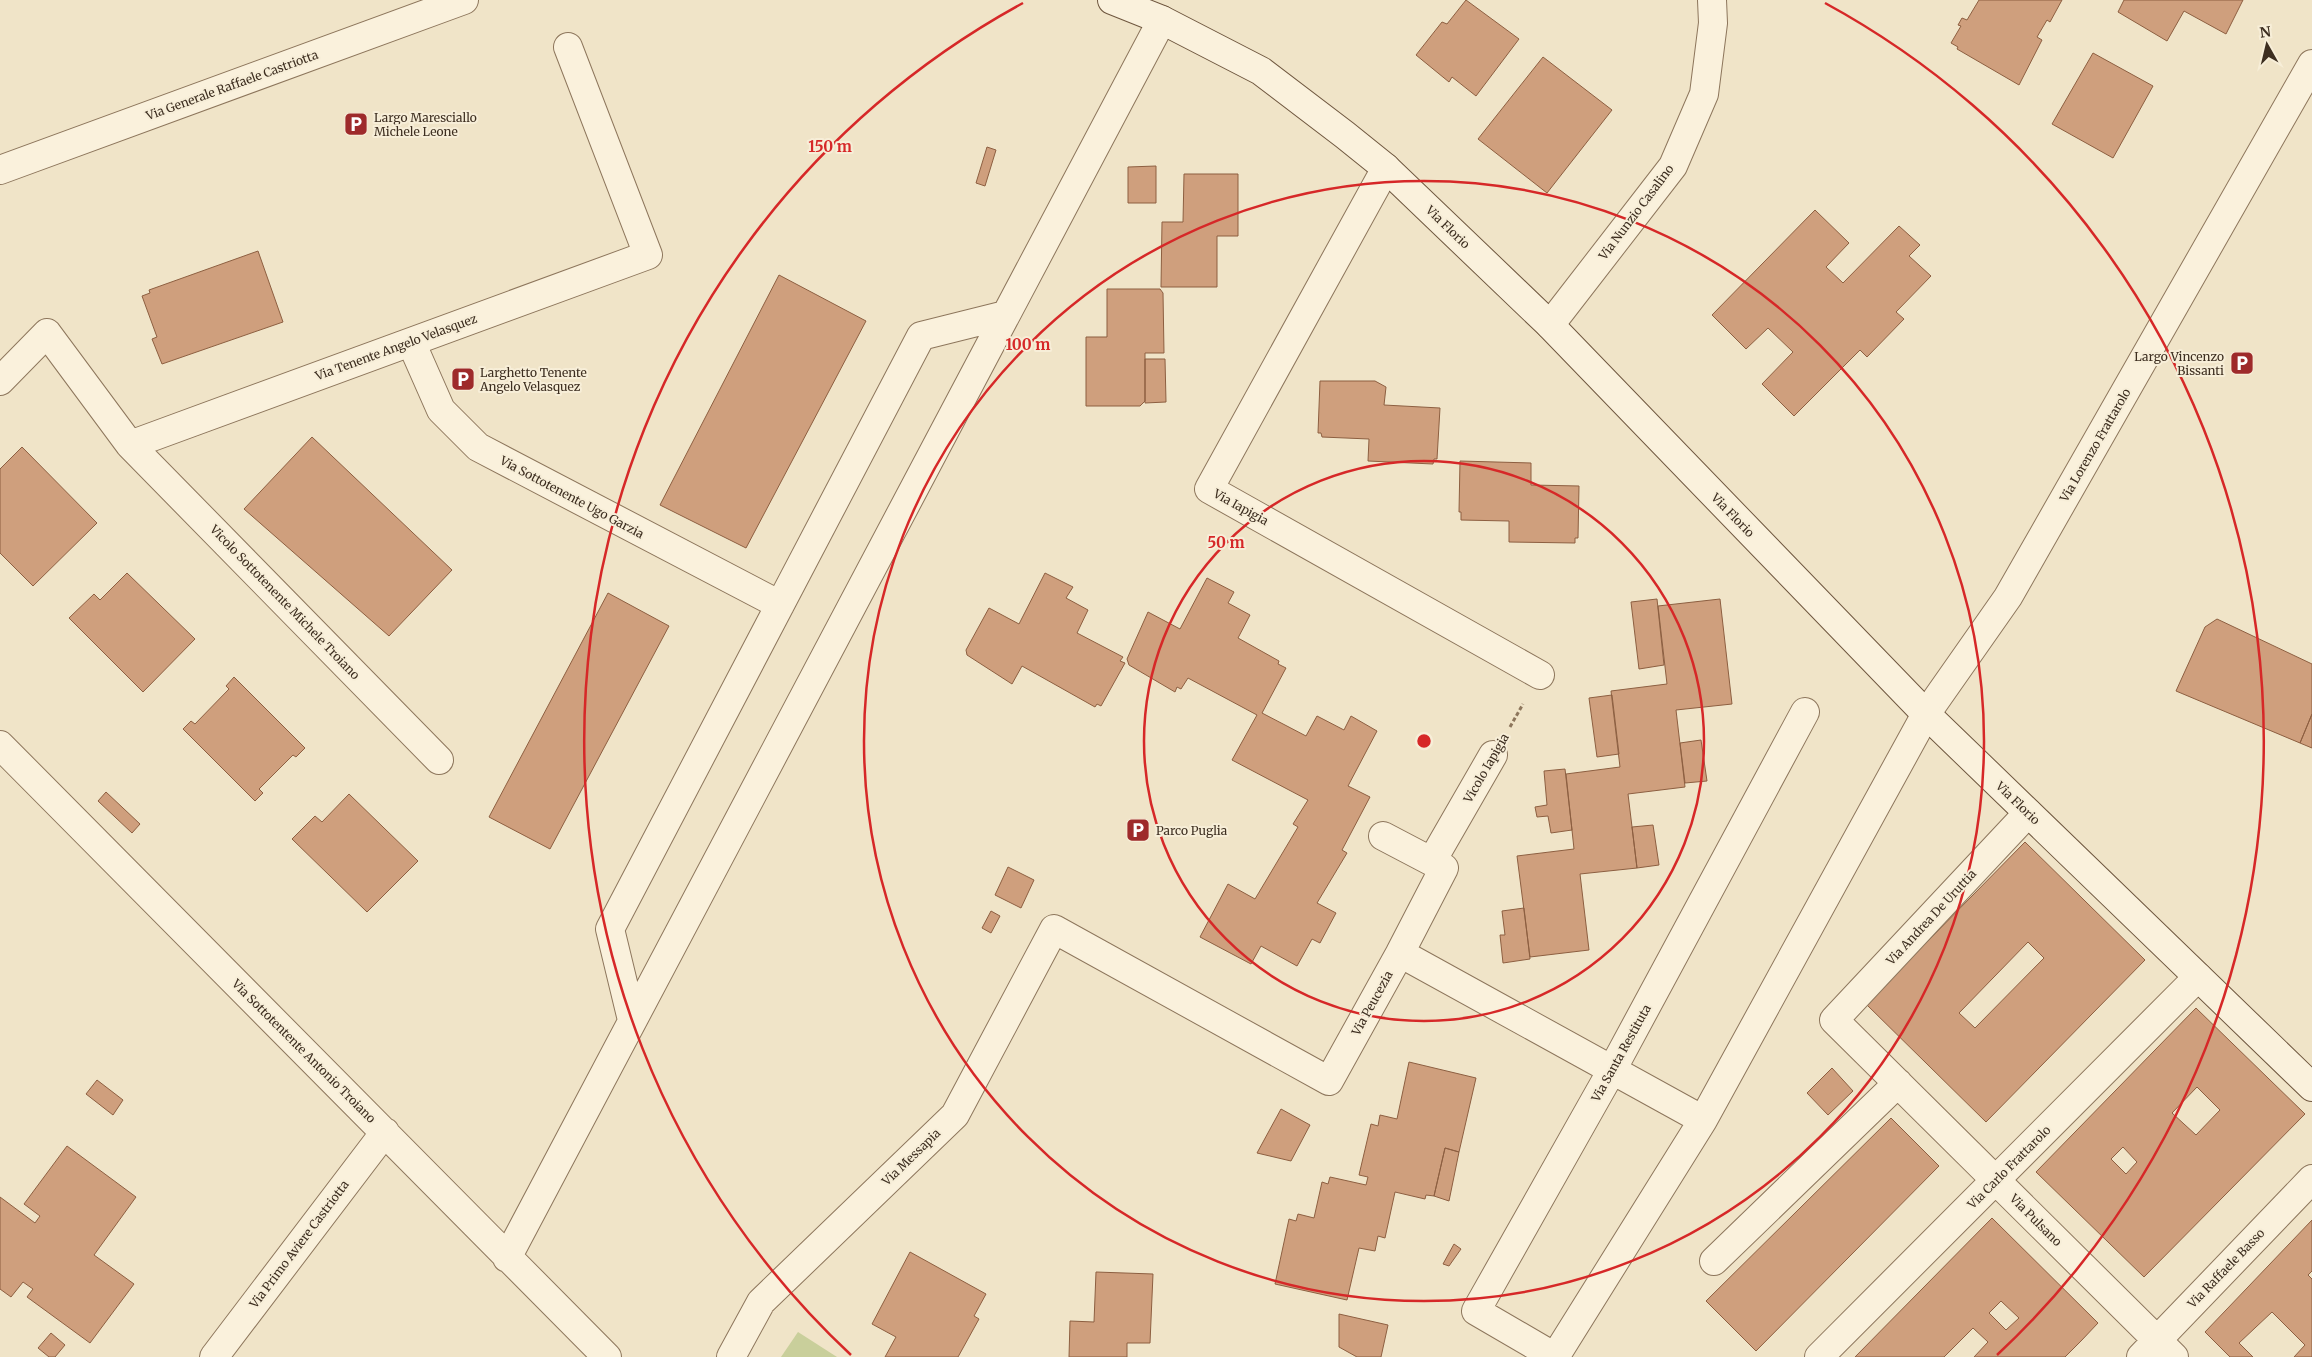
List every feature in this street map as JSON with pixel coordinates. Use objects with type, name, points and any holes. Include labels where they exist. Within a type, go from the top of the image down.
[{"type":"street","name":"Via Generale Raffaele Castriotta","points":[[0,170],[464,0]]},
{"type":"street","name":"Via Nunzio Casalino","points":[[1550,325],[1672,166],[1704,94],[1713,23],[1712,0]]},
{"type":"street","name":"Via Florio","points":[[1124,2],[1261,71],[1386,168],[1550,325],[1926,714],[2312,1088]]},
{"type":"street","points":[[507,1258],[1162,20]]},
{"type":"street","name":"Via Tenente Angelo Velasquez","points":[[130,445],[648,255],[568,47]]},
{"type":"street","name":"Via Lorenzo Frattarolo","points":[[1926,714],[2008,597],[2312,64]]},
{"type":"street","name":"Via Iapigia","points":[[1386,168],[1209,489],[1540,676]]},
{"type":"street","points":[[632,1020],[610,929],[921,336],[1005,316]]},
{"type":"street","points":[[0,381],[47,333],[130,445]]},
{"type":"street","name":"Via Sottotenente Ugo Garzia","points":[[411,342],[441,410],[478,447],[780,605]]},
{"type":"street","name":"Vicolo Sottotenente Michele Troiano","points":[[130,445],[440,760]]},
{"type":"street","name":"Via Santa Restituta","points":[[1805,712],[1612,1070],[1476,1311],[1555,1357],[1702,1120],[1926,714]]},
{"type":"street","name":"Via Sottotentente Antonio Troiano","points":[[0,745],[607,1357]]},
{"type":"street","name":"Vicolo Iapigia","points":[[1432,862],[1494,756]]},
{"type":"street","name":"Via Andrea De Uruttia","points":[[1834,1020],[2028,813]]},
{"type":"street","points":[[1383,836],[1444,868],[1400,953],[1702,1120]]},
{"type":"street","name":"Via Peucezia","points":[[1054,929],[1329,1081],[1400,953]]},
{"type":"street","name":"Via Messapia","points":[[730,1357],[761,1302],[955,1115],[1054,929]]},
{"type":"street","name":"Via Carlo Frattarolo","points":[[1819,1357],[2198,977]]},
{"type":"street","name":"Via Pulsano","points":[[1834,1020],[1995,1180],[2157,1351]]},
{"type":"street","points":[[1714,1261],[1898,1084]]},
{"type":"street","name":"Via Primo Aviere Castriotta","points":[[214,1357],[385,1132]]},
{"type":"street","name":"Via Raffaele Basso","points":[[2157,1351],[2312,1180]]},
{"type":"path","name":"Vicolo Iapigia","points":[[1494,756],[1540,676]]},
{"type":"green space","points":[[798,1332],[837,1357],[781,1357]]},
{"type":"building","points":[[1466,0],[1519,39],[1476,96],[1452,77],[1449,82],[1416,55],[1442,22],[1447,24]]},
{"type":"building","points":[[1979,0],[2062,0],[2050,22],[2047,20],[2037,37],[2042,40],[2019,85],[1957,49],[1958,47],[1951,43],[1961,26],[1958,25],[1962,18],[1967,20]]},
{"type":"building","points":[[2124,0],[2243,0],[2226,34],[2184,11],[2167,41],[2118,12]]},
{"type":"building","points":[[2093,53],[2153,86],[2113,158],[2052,124]]},
{"type":"building","points":[[1543,57],[1612,110],[1547,193],[1478,139]]},
{"type":"building","points":[[987,147],[996,150],[985,186],[976,183]]},
{"type":"building","points":[[1156,166],[1156,203],[1128,203],[1128,167]]},
{"type":"building","points":[[1184,174],[1238,174],[1238,236],[1217,236],[1217,287],[1161,287],[1162,222],[1183,222]]},
{"type":"building","points":[[1815,210],[1849,243],[1826,267],[1843,283],[1899,226],[1920,245],[1909,256],[1931,276],[1896,312],[1904,319],[1867,357],[1860,350],[1794,416],[1762,384],[1793,352],[1768,328],[1746,349],[1712,315]]},
{"type":"building","points":[[258,251],[283,322],[162,364],[152,339],[157,337],[142,296],[150,293],[149,290]]},
{"type":"building","points":[[779,275],[866,321],[746,548],[660,505]]},
{"type":"building","points":[[1107,289],[1160,289],[1163,293],[1164,353],[1145,353],[1145,401],[1140,406],[1086,406],[1086,337],[1107,337]]},
{"type":"building","points":[[1145,359],[1165,359],[1166,402],[1145,403]]},
{"type":"building","points":[[1320,381],[1375,381],[1386,387],[1384,405],[1440,408],[1437,459],[1434,459],[1433,464],[1368,461],[1369,439],[1322,437],[1321,433],[1318,433]]},
{"type":"building","points":[[312,437],[452,570],[389,636],[244,509]]},
{"type":"building","points":[[22,447],[97,523],[33,586],[0,553],[0,469]]},
{"type":"building","points":[[1460,461],[1531,463],[1531,485],[1579,486],[1578,538],[1575,538],[1575,543],[1509,542],[1509,521],[1461,520],[1461,512],[1459,512]]},
{"type":"building","points":[[127,573],[195,639],[143,692],[69,618],[94,594],[100,600]]},
{"type":"building","points":[[1045,573],[1073,587],[1066,598],[1088,610],[1077,633],[1123,657],[1120,661],[1125,663],[1101,706],[1097,704],[1095,707],[1022,666],[1012,684],[967,655],[966,650],[989,608],[1019,624]]},
{"type":"building","points":[[1207,578],[1234,592],[1228,603],[1250,615],[1238,638],[1279,661],[1278,664],[1286,668],[1262,713],[1306,736],[1317,716],[1344,730],[1351,716],[1377,731],[1348,786],[1370,797],[1342,850],[1347,853],[1317,903],[1336,913],[1320,943],[1312,939],[1297,966],[1261,946],[1251,964],[1200,937],[1228,884],[1255,899],[1298,827],[1293,824],[1308,800],[1232,760],[1257,715],[1188,678],[1181,689],[1177,687],[1175,692],[1129,665],[1127,659],[1148,612],[1180,629]]},
{"type":"building","points":[[608,593],[669,626],[550,849],[489,817]]},
{"type":"building","points":[[1657,599],[1664,665],[1639,669],[1631,602]]},
{"type":"building","points":[[1720,599],[1732,704],[1676,710],[1685,787],[1628,794],[1637,868],[1580,874],[1589,950],[1530,957],[1517,856],[1574,849],[1566,774],[1620,767],[1611,691],[1667,684],[1658,606]]},
{"type":"building","points":[[2217,619],[2312,664],[2312,714],[2300,743],[2176,691],[2205,627]]},
{"type":"building","points":[[234,677],[305,748],[296,757],[293,755],[259,789],[263,793],[255,801],[183,729],[191,721],[195,724],[229,689],[226,686]]},
{"type":"building","points":[[1612,695],[1619,754],[1597,757],[1589,698]]},
{"type":"building","points":[[2312,714],[2312,748],[2300,743]]},
{"type":"building","points":[[1701,740],[1707,781],[1685,783],[1680,743]]},
{"type":"building","points":[[1565,769],[1572,830],[1551,833],[1548,816],[1537,817],[1535,807],[1547,805],[1544,771]]},
{"type":"building","points":[[106,792],[140,824],[132,833],[98,801]]},
{"type":"building","points":[[349,794],[418,861],[367,912],[292,839],[315,816],[322,822]]},
{"type":"building","points":[[1653,825],[1659,865],[1637,868],[1632,827]]},
{"type":"building","points":[[2025,842],[2145,960],[1986,1122],[1866,1004]],"holes":[[[2028,942],[2044,958],[1975,1028],[1959,1013]]]},
{"type":"building","points":[[1008,867],[1034,880],[1021,908],[995,895]]},
{"type":"building","points":[[1524,908],[1530,959],[1503,963],[1500,935],[1505,935],[1502,911]]},
{"type":"building","points":[[991,911],[1000,916],[991,933],[982,928]]},
{"type":"building","points":[[2196,1008],[2305,1114],[2144,1277],[2036,1172]],"holes":[[[2197,1087],[2220,1110],[2196,1135],[2172,1113]],[[2123,1147],[2137,1162],[2126,1174],[2111,1159]]]},
{"type":"building","points":[[1409,1062],[1476,1078],[1459,1152],[1445,1148],[1434,1196],[1426,1195],[1425,1199],[1395,1192],[1385,1238],[1378,1236],[1375,1251],[1359,1248],[1347,1300],[1275,1284],[1289,1219],[1296,1221],[1298,1214],[1314,1218],[1322,1182],[1328,1184],[1330,1177],[1366,1185],[1368,1177],[1359,1175],[1371,1124],[1378,1126],[1380,1115],[1397,1119]]},
{"type":"building","points":[[1832,1068],[1853,1091],[1828,1115],[1807,1093]]},
{"type":"building","points":[[97,1080],[123,1100],[113,1115],[86,1094]]},
{"type":"building","points":[[1281,1109],[1310,1125],[1291,1161],[1257,1153]]},
{"type":"building","points":[[1891,1118],[1939,1166],[1756,1351],[1706,1301]]},
{"type":"building","points":[[67,1146],[136,1197],[94,1255],[134,1284],[90,1343],[27,1297],[33,1289],[23,1282],[11,1297],[0,1289],[0,1197],[35,1223],[40,1216],[24,1204]]},
{"type":"building","points":[[1445,1148],[1459,1152],[1449,1201],[1434,1196]]},
{"type":"building","points":[[1992,1218],[2098,1323],[2065,1357],[1974,1357],[1988,1342],[1973,1328],[1944,1357],[1855,1357]],"holes":[[[2001,1301],[2019,1318],[2006,1330],[1989,1313]]]},
{"type":"building","points":[[2312,1220],[2312,1271],[2308,1275],[2312,1279],[2312,1357],[2294,1357],[2305,1345],[2272,1312],[2239,1343],[2253,1357],[2230,1357],[2205,1332]]},
{"type":"building","points":[[1454,1244],[1461,1249],[1449,1266],[1443,1264]]},
{"type":"building","points":[[910,1252],[986,1294],[974,1316],[979,1319],[958,1357],[885,1357],[896,1337],[872,1324]]},
{"type":"building","points":[[1096,1272],[1153,1274],[1150,1343],[1127,1343],[1127,1357],[1069,1357],[1070,1321],[1094,1322]]},
{"type":"building","points":[[1339,1314],[1388,1325],[1381,1357],[1357,1357],[1339,1347]]},
{"type":"building","points":[[51,1333],[65,1345],[55,1357],[49,1357],[38,1348]]},
{"type":"place","name":"Largo Maresciallo Michele Leone","points":[[356,124]]},
{"type":"place","name":"Largo Vincenzo Bissanti","points":[[2242,363]]},
{"type":"place","name":"Larghetto Tenente Angelo Velasquez","points":[[463,379]]},
{"type":"place","name":"Parco Puglia","points":[[1138,830]]}]
